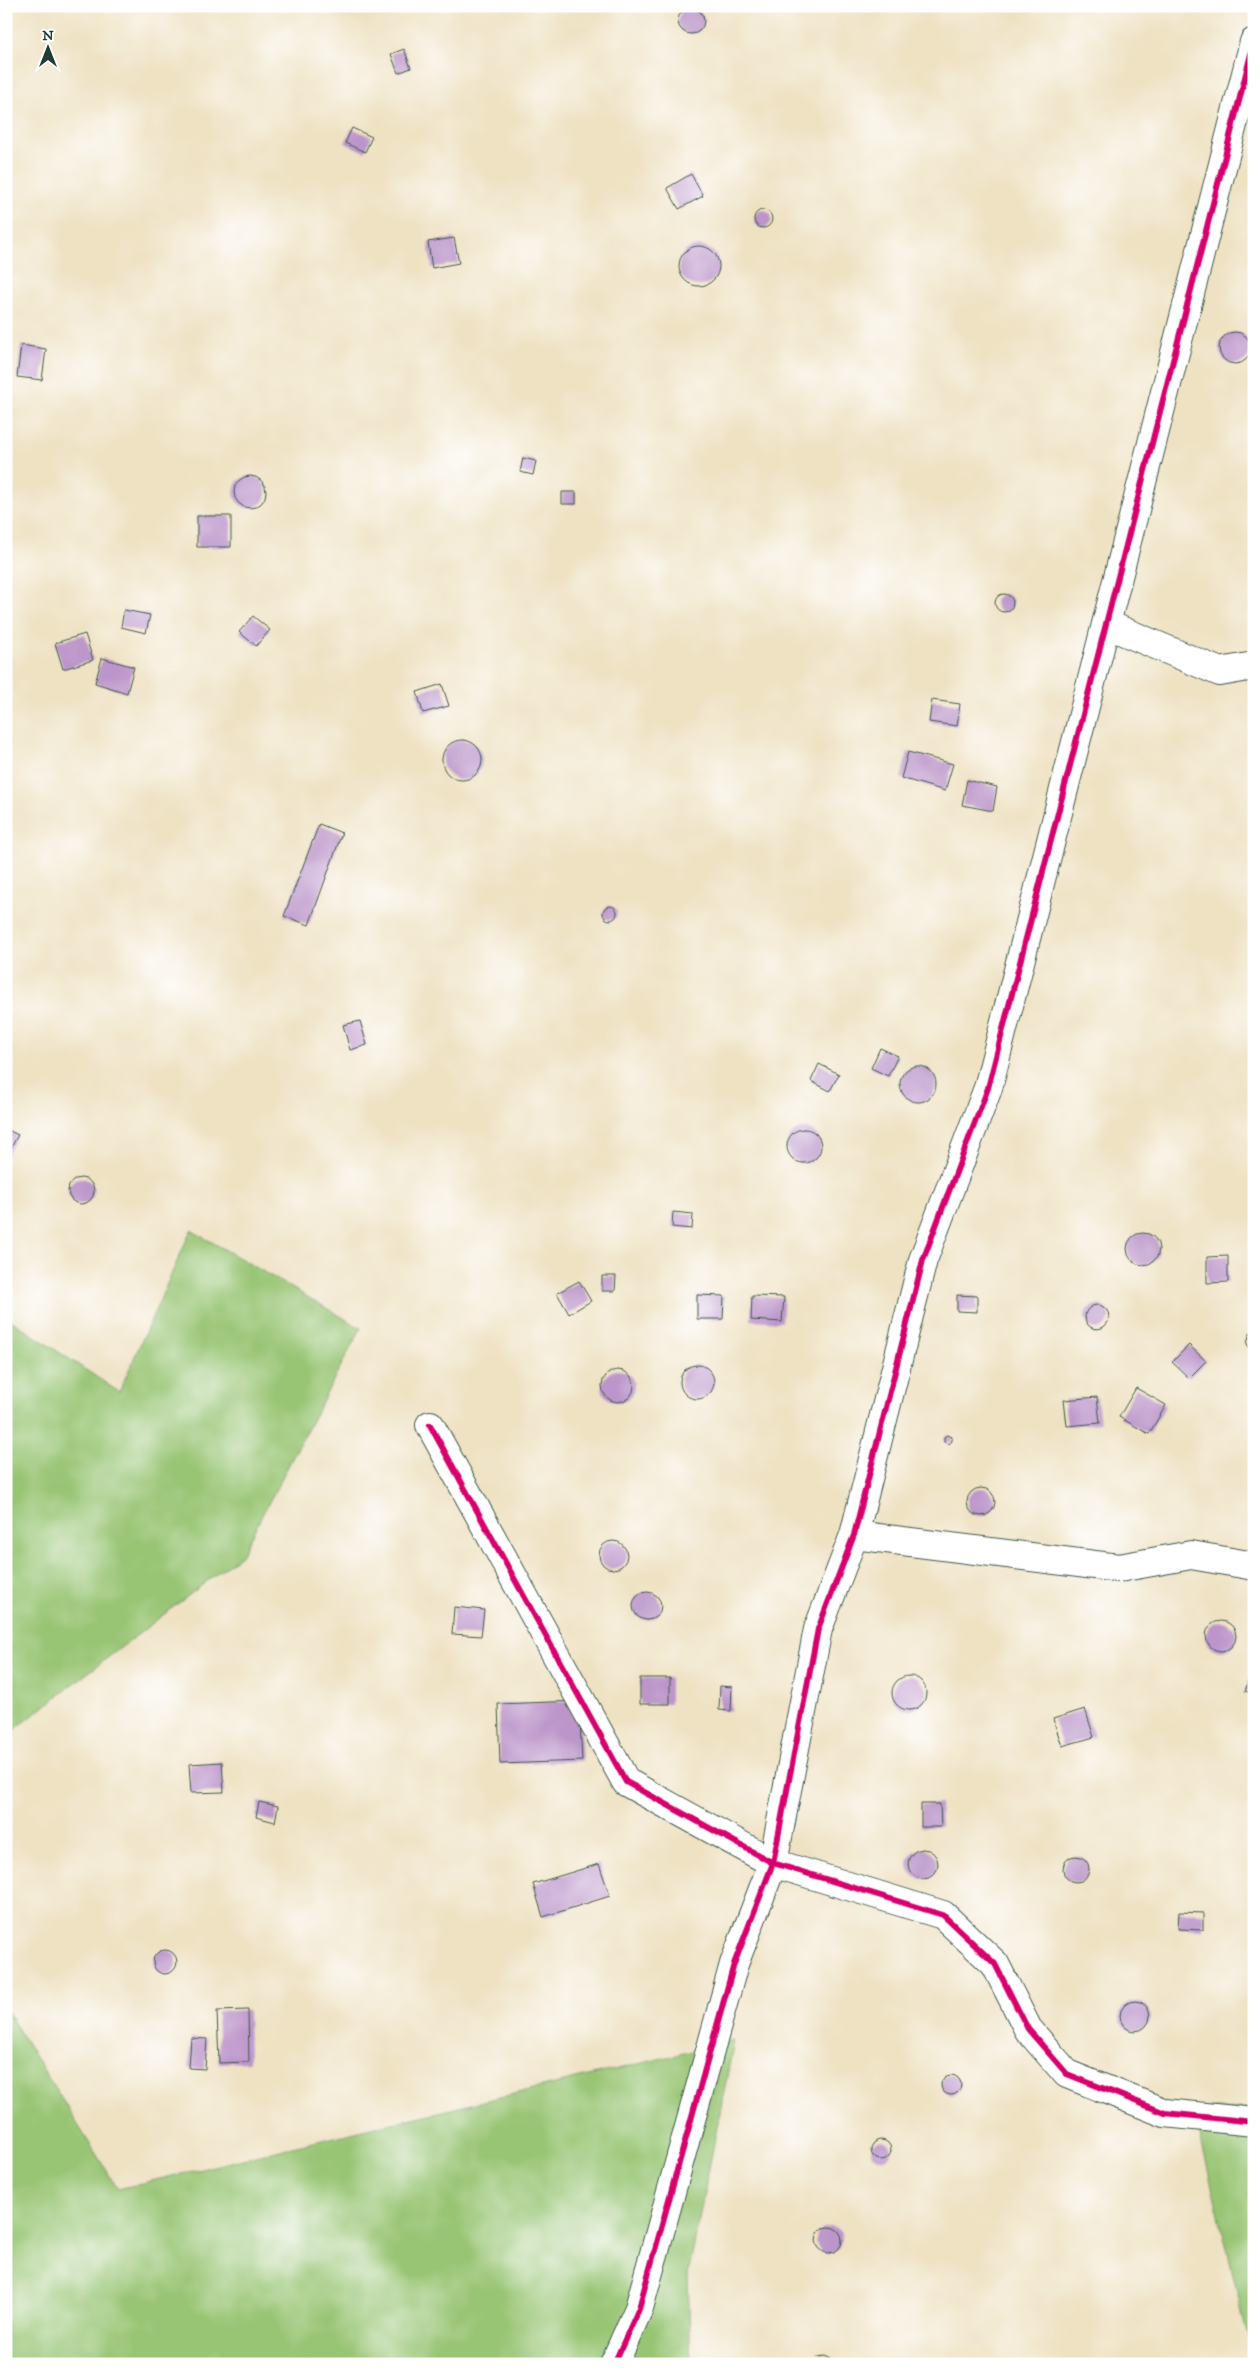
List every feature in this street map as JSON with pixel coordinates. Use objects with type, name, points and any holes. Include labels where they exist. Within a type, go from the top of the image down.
[{"type":"street","points":[[614,2364],[639,2308],[734,1964],[773,1863],[818,1629],[854,1536],[923,1260],[988,1088],[1254,42]]},
{"type":"street","points":[[1106,624],[1220,672],[1254,666]]},
{"type":"street","points":[[430,1425],[626,1782],[773,1863],[943,1915],[995,1964],[1028,2028],[1067,2074],[1165,2113],[1254,2122]]},
{"type":"street","points":[[854,1536],[1119,1568],[1191,1555],[1254,1566]]},
{"type":"green space","points":[[191,1230],[361,1328],[241,1555],[6,1736],[6,1317],[119,1392]]},
{"type":"green space","points":[[6,2010],[118,2189],[734,2041],[688,2275],[691,2364],[6,2364]]},
{"type":"green space","points":[[1254,2108],[1254,2363],[1194,2110]]},
{"type":"building","points":[[691,8],[700,12],[704,21],[700,30],[691,34],[682,30],[678,21],[682,12]]},
{"type":"building","points":[[404,49],[411,68],[398,73],[391,54]]},
{"type":"building","points":[[352,128],[372,137],[365,152],[345,143]]},
{"type":"building","points":[[691,174],[703,196],[679,209],[667,188]]},
{"type":"building","points":[[759,210],[767,210],[772,215],[770,226],[759,228],[754,223],[754,215]]},
{"type":"building","points":[[454,238],[459,263],[432,268],[428,242]]},
{"type":"building","points":[[703,246],[710,249],[716,255],[719,266],[718,274],[710,283],[703,286],[695,286],[688,283],[680,274],[679,262],[682,255],[691,247]]},
{"type":"building","points":[[1235,332],[1241,333],[1246,337],[1250,342],[1250,354],[1246,359],[1241,363],[1235,364],[1229,363],[1224,359],[1220,354],[1219,348],[1220,342],[1224,337],[1229,333]]},
{"type":"building","points":[[21,345],[46,349],[42,380],[17,377]]},
{"type":"building","points":[[523,458],[536,461],[533,475],[520,472]]},
{"type":"building","points":[[250,476],[256,477],[261,481],[265,486],[265,498],[261,503],[256,507],[250,508],[244,507],[239,503],[235,498],[234,492],[235,486],[239,481],[244,477]]},
{"type":"building","points":[[562,492],[576,492],[576,504],[562,504]]},
{"type":"building","points":[[197,516],[231,516],[231,547],[197,547]]},
{"type":"building","points":[[1004,594],[1010,597],[1013,603],[1010,609],[1004,612],[998,609],[995,603],[998,597]]},
{"type":"building","points":[[124,610],[150,615],[146,633],[121,627]]},
{"type":"building","points":[[253,616],[270,630],[256,646],[239,632]]},
{"type":"building","points":[[85,634],[93,660],[63,669],[55,643]]},
{"type":"building","points":[[102,658],[134,667],[127,693],[95,683]]},
{"type":"building","points":[[442,684],[449,706],[423,713],[417,692]]},
{"type":"building","points":[[932,700],[960,704],[957,726],[929,722]]},
{"type":"building","points":[[462,740],[476,746],[482,760],[476,774],[462,780],[448,774],[442,760],[448,746]]},
{"type":"building","points":[[908,752],[953,764],[945,791],[901,778]]},
{"type":"building","points":[[967,780],[997,787],[993,811],[962,805]]},
{"type":"building","points":[[319,824],[342,833],[309,925],[284,916]]},
{"type":"building","points":[[607,906],[613,906],[617,913],[613,920],[607,920],[603,916],[603,910]]},
{"type":"building","points":[[360,1021],[367,1045],[350,1050],[343,1025]]},
{"type":"building","points":[[880,1048],[898,1056],[888,1076],[871,1068]]},
{"type":"building","points":[[819,1064],[839,1074],[830,1091],[811,1081]]},
{"type":"building","points":[[918,1066],[925,1067],[931,1071],[935,1077],[935,1091],[931,1097],[925,1101],[918,1102],[911,1101],[905,1097],[901,1091],[900,1084],[901,1077],[905,1071],[911,1067]]},
{"type":"building","points":[[6,1129],[18,1135],[6,1157]]},
{"type":"building","points":[[804,1129],[811,1130],[816,1134],[820,1139],[820,1153],[816,1158],[811,1162],[804,1163],[797,1162],[792,1158],[788,1153],[787,1146],[788,1139],[792,1134],[797,1130]]},
{"type":"building","points":[[81,1178],[90,1182],[94,1191],[90,1200],[81,1204],[72,1200],[68,1191],[72,1182]]},
{"type":"building","points":[[673,1212],[693,1214],[692,1229],[672,1227]]},
{"type":"building","points":[[1143,1233],[1155,1237],[1159,1249],[1155,1261],[1143,1265],[1131,1261],[1127,1249],[1131,1237]]},
{"type":"building","points":[[1228,1256],[1228,1282],[1207,1283],[1207,1257]]},
{"type":"building","points":[[602,1276],[616,1276],[615,1291],[602,1291]]},
{"type":"building","points":[[579,1281],[591,1301],[569,1314],[557,1293]]},
{"type":"building","points":[[697,1295],[724,1296],[723,1319],[697,1319]]},
{"type":"building","points":[[957,1295],[977,1296],[977,1312],[957,1311]]},
{"type":"building","points":[[752,1296],[784,1297],[782,1322],[751,1320]]},
{"type":"building","points":[[1097,1305],[1105,1309],[1109,1317],[1105,1325],[1097,1329],[1089,1325],[1085,1317],[1089,1309]]},
{"type":"building","points":[[1254,1330],[1254,1355],[1247,1344],[1249,1335]]},
{"type":"building","points":[[1189,1345],[1206,1361],[1189,1378],[1172,1362]]},
{"type":"building","points":[[697,1365],[709,1370],[714,1382],[709,1394],[697,1399],[685,1394],[680,1382],[685,1370]]},
{"type":"building","points":[[618,1370],[630,1374],[634,1386],[630,1398],[618,1402],[606,1398],[602,1386],[606,1374]]},
{"type":"building","points":[[1136,1388],[1166,1405],[1149,1434],[1119,1417]]},
{"type":"building","points":[[1097,1397],[1100,1423],[1067,1426],[1064,1400]]},
{"type":"building","points":[[947,1435],[952,1437],[952,1441],[949,1444],[944,1442],[944,1437]]},
{"type":"building","points":[[981,1488],[991,1492],[995,1502],[991,1512],[981,1516],[971,1512],[967,1502],[971,1492]]},
{"type":"building","points":[[613,1541],[623,1545],[627,1555],[623,1565],[613,1569],[603,1565],[599,1555],[603,1545]]},
{"type":"building","points":[[647,1592],[657,1596],[661,1606],[657,1616],[647,1620],[637,1616],[633,1606],[637,1596]]},
{"type":"building","points":[[454,1607],[484,1610],[481,1636],[452,1634]]},
{"type":"building","points":[[1221,1621],[1232,1625],[1236,1636],[1232,1647],[1221,1651],[1210,1647],[1206,1636],[1210,1625]]},
{"type":"building","points":[[1254,1666],[1254,1694],[1245,1691]]},
{"type":"building","points":[[909,1676],[921,1681],[926,1693],[921,1705],[909,1710],[897,1705],[892,1693],[897,1681]]},
{"type":"building","points":[[640,1678],[670,1678],[670,1704],[640,1704]]},
{"type":"building","points":[[720,1686],[732,1687],[731,1711],[719,1710]]},
{"type":"building","points":[[579,1701],[582,1761],[500,1764],[498,1704]]},
{"type":"building","points":[[1085,1709],[1094,1737],[1062,1746],[1053,1719]]},
{"type":"building","points":[[222,1762],[224,1792],[191,1793],[189,1764]]},
{"type":"building","points":[[259,1802],[278,1806],[275,1822],[256,1817]]},
{"type":"building","points":[[921,1804],[940,1804],[941,1827],[921,1827]]},
{"type":"building","points":[[923,1849],[934,1853],[938,1864],[934,1875],[923,1879],[912,1875],[908,1864],[912,1853]]},
{"type":"building","points":[[1076,1856],[1085,1860],[1089,1869],[1085,1878],[1076,1882],[1067,1878],[1063,1869],[1067,1860]]},
{"type":"building","points":[[599,1864],[610,1896],[543,1917],[533,1884]]},
{"type":"building","points":[[1179,1912],[1203,1913],[1203,1930],[1178,1929]]},
{"type":"building","points":[[165,1950],[174,1953],[177,1962],[174,1971],[165,1974],[156,1971],[153,1962],[156,1953]]},
{"type":"building","points":[[1135,2001],[1141,2002],[1149,2010],[1149,2022],[1141,2030],[1135,2031],[1129,2030],[1121,2022],[1120,2016],[1121,2010],[1129,2002]]},
{"type":"building","points":[[248,2010],[249,2062],[219,2063],[217,2011]]},
{"type":"building","points":[[191,2038],[207,2039],[205,2069],[189,2068]]},
{"type":"building","points":[[951,2075],[958,2078],[961,2085],[958,2092],[951,2095],[944,2092],[941,2085],[944,2078]]},
{"type":"building","points":[[881,2140],[888,2143],[891,2150],[888,2157],[881,2160],[874,2157],[871,2150],[874,2143]]},
{"type":"building","points":[[829,2227],[838,2231],[842,2240],[838,2249],[829,2253],[820,2249],[816,2240],[820,2231]]},
{"type":"building","points":[[825,2356],[831,2359],[833,2364],[810,2364],[817,2357]]},
{"type":"cycle path","points":[[614,2364],[639,2308],[734,1964],[773,1863],[818,1629],[854,1535],[923,1260],[988,1088],[1254,42]]},
{"type":"cycle path","points":[[430,1425],[626,1782],[773,1863],[943,1915],[995,1964],[1028,2029],[1067,2074],[1165,2113],[1254,2122]]}]
